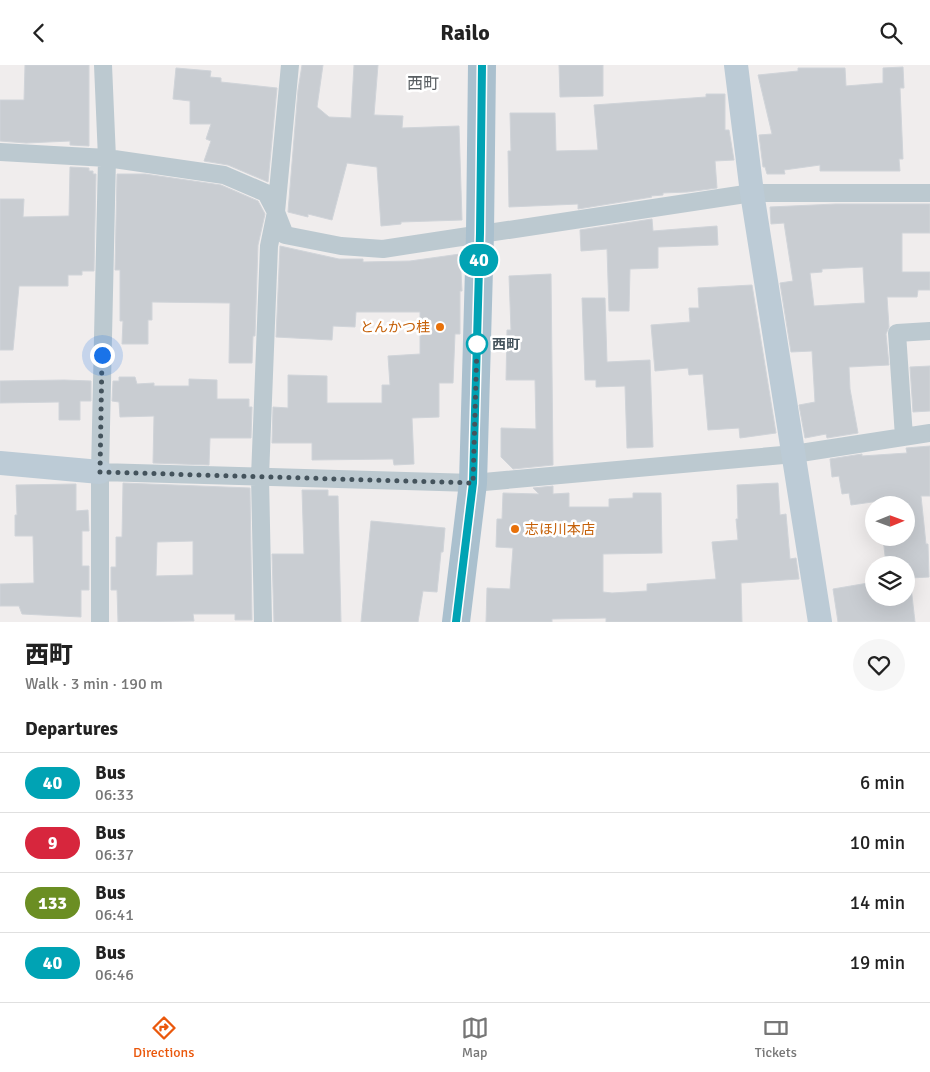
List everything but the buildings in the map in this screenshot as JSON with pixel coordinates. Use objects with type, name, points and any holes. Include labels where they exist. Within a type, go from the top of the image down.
[{"type":"main road","points":[[456,622],[473,483],[480,233],[482,65]]},
{"type":"street","points":[[100,622],[100,472],[106,158],[103,65]]},
{"type":"street","points":[[264,622],[260,477],[269,246],[276,213],[290,65]]},
{"type":"street","points":[[736,65],[752,193],[820,622]]},
{"type":"street","points":[[0,152],[106,158],[224,175],[266,193],[284,235],[341,246],[382,249],[752,193],[930,193]]},
{"type":"street","points":[[904,437],[897,333],[930,331]]},
{"type":"street","points":[[8,464],[100,472],[473,483],[794,453],[930,433]]},
{"type":"bus line","name":"40","points":[[456,622],[473,483],[480,233],[482,65]]},
{"type":"place","name":"とんかつ桂","points":[[440,327]]},
{"type":"place","name":"西町","points":[[477,344]]},
{"type":"place","name":"志ほ川本店","points":[[515,529]]},
{"type":"district","name":"西町","points":[[423,84]]},
{"type":"route","points":[[102,355],[100,472],[473,483],[477,344]]}]
